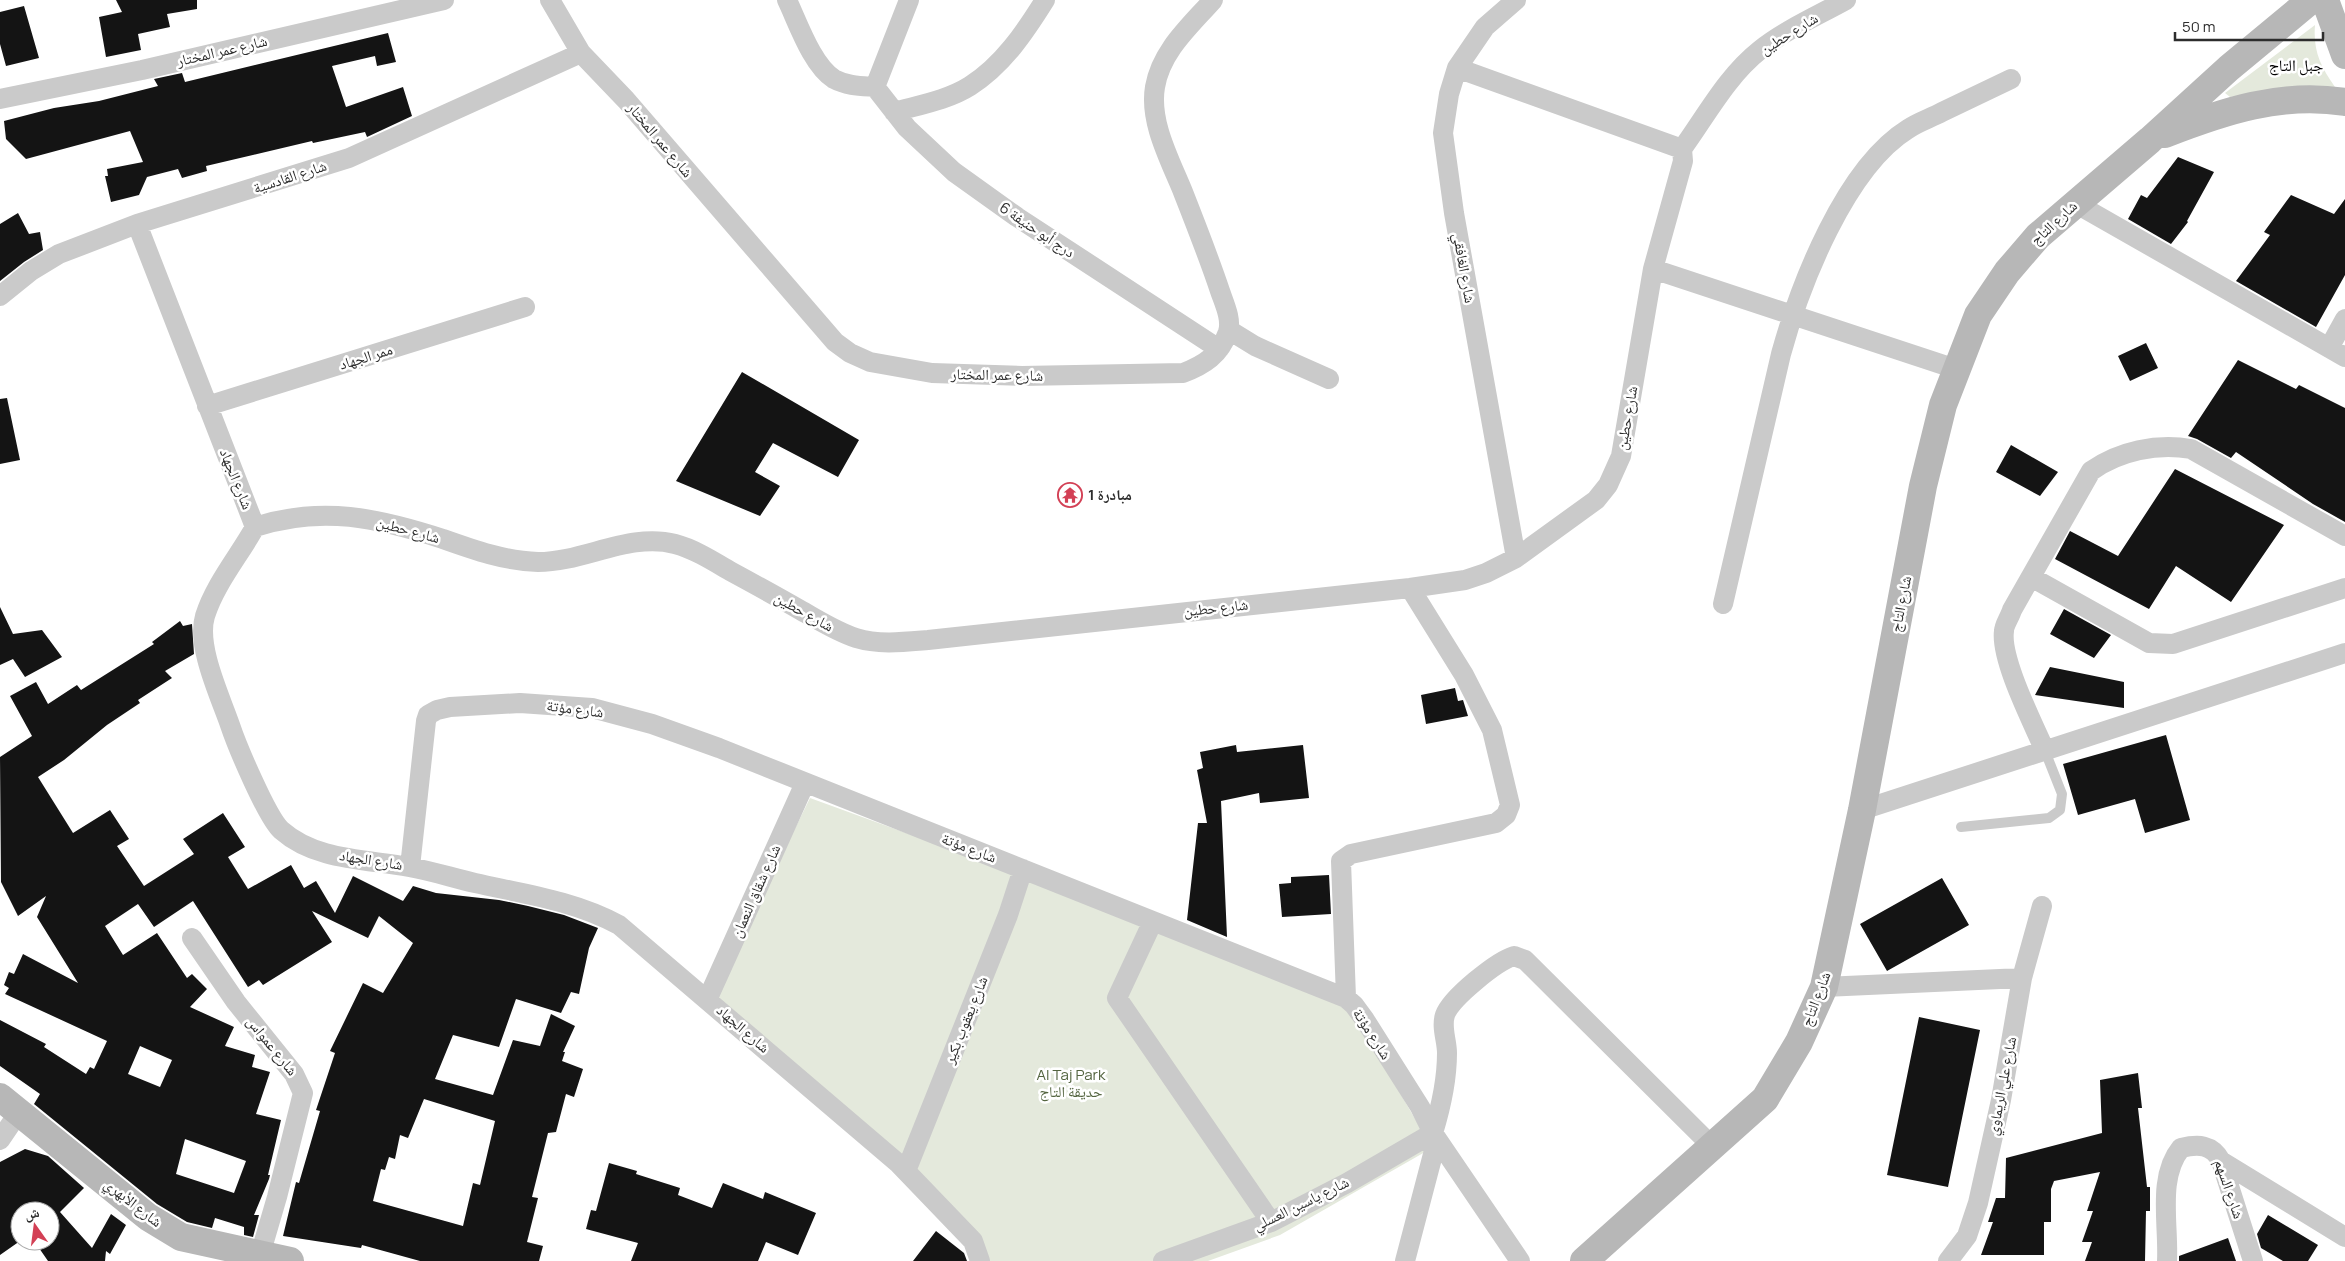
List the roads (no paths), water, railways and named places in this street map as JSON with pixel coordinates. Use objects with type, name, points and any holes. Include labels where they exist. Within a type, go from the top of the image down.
[{"type":"street","name":"شارع عمر المختار","points":[[0,99],[142,70],[444,0]]},
{"type":"street","name":"شارع عمر المختار","points":[[550,0],[580,53],[626,100],[808,312],[835,342],[850,353],[870,362],[932,373],[1022,376],[1165,375],[1183,373],[1203,366],[1219,349],[1229,330]]},
{"type":"street","points":[[787,0],[811,51],[834,78],[851,85],[876,87],[909,0]]},
{"type":"street","points":[[894,112],[944,98],[970,86],[1013,48],[1045,0]]},
{"type":"street","points":[[1213,0],[1168,52],[1155,88],[1155,105],[1164,144],[1213,268],[1228,315],[1229,330],[1255,346],[1329,379]]},
{"type":"street","name":"شارع الغافقي","points":[[1516,0],[1485,27],[1457,68],[1449,94],[1443,132],[1454,213],[1516,558]]},
{"type":"street","name":"شارع حطين","points":[[255,527],[289,517],[350,516],[432,536],[511,560],[539,562],[582,557],[635,542],[656,541],[676,544],[702,556],[832,628],[857,638],[879,642],[928,640],[1410,588],[1464,580],[1486,573],[1516,558],[1596,500],[1608,485],[1621,456],[1652,269],[1684,161],[1682,149],[1735,74],[1760,50],[1791,30],[1846,0]]},
{"type":"street","name":"شارع التاج","points":[[1584,1261],[1755,1109],[1772,1089],[1799,1042],[1824,987],[1862,810],[1923,486],[1943,405],[1978,316],[2007,272],[2038,236],[2150,140],[2230,68],[2311,0]]},
{"type":"street","points":[[2325,0],[2345,55]]},
{"type":"street","name":"شارع القادسية","points":[[0,296],[31,271],[59,254],[137,224],[349,158],[580,53]]},
{"type":"street","points":[[1457,68],[1682,149]]},
{"type":"street","points":[[1723,604],[1780,354],[1792,314],[1826,232],[1859,179],[1883,148],[1908,129],[2011,79]]},
{"type":"street","name":"درج أبو حنيفة 6","points":[[876,87],[907,128],[954,172],[1017,218],[1219,349]]},
{"type":"street","points":[[2150,140],[2244,106],[2299,98],[2345,102]]},
{"type":"street","points":[[2075,203],[2337,353],[2345,320]]},
{"type":"street","name":"شارع الجهاد","points":[[137,224],[255,527],[216,590],[205,618],[204,643],[232,731],[266,808],[279,828],[298,844],[348,859],[410,867],[550,899],[594,912],[620,925],[708,998],[906,1171],[973,1241],[980,1261]]},
{"type":"street","points":[[1652,269],[1956,369]]},
{"type":"street","name":"ممر الجهاد","points":[[207,406],[525,307]]},
{"type":"street","points":[[2045,751],[2011,671],[2004,647],[2004,631],[2031,577],[2091,471],[2108,459],[2148,448],[2179,447],[2191,449],[2345,536]]},
{"type":"street","points":[[2031,577],[2149,643],[2173,644],[2345,588]]},
{"type":"street","points":[[1346,998],[1341,861],[1351,854],[1496,824],[1506,815],[1510,804],[1492,730],[1464,675],[1410,588]]},
{"type":"street","points":[[1862,810],[2345,653]]},
{"type":"street","name":"شارع مؤتة","points":[[410,867],[426,721],[428,715],[436,710],[450,707],[520,703],[592,708],[652,724],[719,748],[1346,998],[1354,1004],[1365,1020],[1420,1107],[1435,1136],[1520,1261]]},
{"type":"street","name":"شارع شقاق النعمان","points":[[708,998],[805,783]]},
{"type":"street","name":"شارع يعقوب بكير","points":[[906,1171],[1008,915],[1023,869]]},
{"type":"street","name":"شارع علي الريماوي","points":[[1948,1261],[1967,1236],[1978,1203],[2001,1100],[2022,978],[2042,906]]},
{"type":"street","points":[[1153,921],[1117,998],[1271,1222]]},
{"type":"street","name":"شارع عمواس","points":[[192,938],[236,1002],[294,1074],[303,1093],[277,1197],[260,1255]]},
{"type":"street","points":[[1405,1261],[1442,1102],[1447,1052],[1445,1017],[1448,1008],[1467,988],[1514,956],[1525,960],[1713,1147]]},
{"type":"street","points":[[1824,987],[2022,978]]},
{"type":"street","points":[[0,1140],[9,1104]]},
{"type":"street","name":"شارع الأبهري","points":[[9,1104],[141,1211],[171,1232],[195,1241],[290,1261]]},
{"type":"street","name":"شارع ياسين العسلي","points":[[1163,1261],[1271,1222],[1435,1136]]},
{"type":"street","name":"شارع السهم","points":[[2167,1261],[2168,1178],[2174,1157],[2181,1148],[2199,1145],[2210,1148],[2217,1153],[2221,1161],[2253,1261]]},
{"type":"street","points":[[2221,1161],[2345,1237]]},
{"type":"lane","points":[[1961,827],[2049,818],[2060,810],[2062,794],[2045,751]]},
{"type":"place","name":"مبادرة 1","points":[[1070,495]]},
{"type":"district","name":"جبل التاج","points":[[2296,65]]},
{"type":"park label","name":"Al Taj Park حديقة التاج","points":[[1071,1084]]}]
